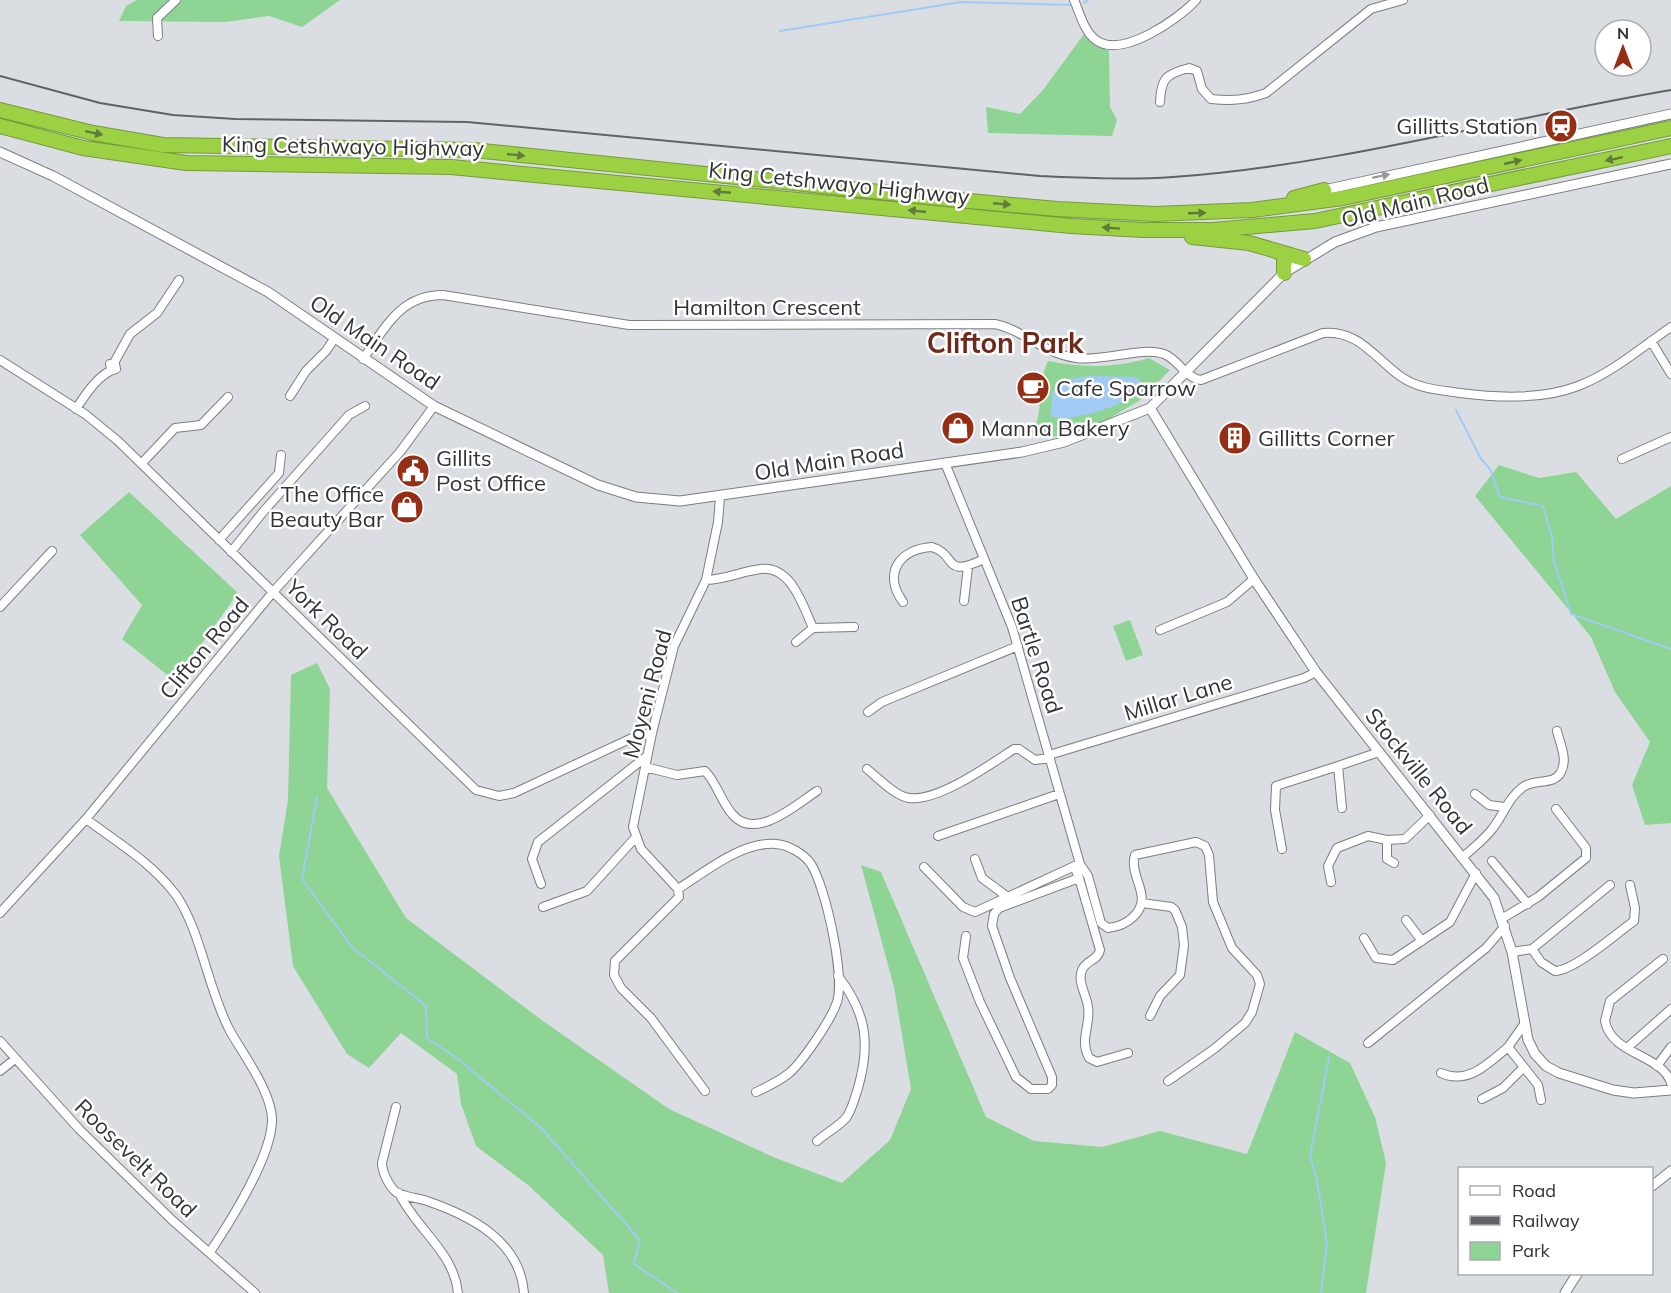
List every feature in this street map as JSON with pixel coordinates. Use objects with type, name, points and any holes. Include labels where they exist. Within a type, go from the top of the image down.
[{"type":"highway","points":[[0,105],[37,119]]},
{"type":"highway","name":"King Cetshwayo Highway","points":[[0,110],[93,133],[162,145],[473,150],[1057,209],[1155,214],[1252,210],[1353,196],[1671,128]]},
{"type":"highway","name":"King Cetshwayo Highway","points":[[0,126],[40,138],[116,154],[186,163],[451,167],[1038,223],[1143,230],[1239,228],[1316,221],[1671,146]]},
{"type":"highway","points":[[0,132],[40,138]]},
{"type":"highway","points":[[1252,210],[1324,190]]},
{"type":"highway","points":[[1143,230],[1249,243],[1304,259]]},
{"type":"highway","points":[[1280,252],[1284,258],[1284,273]]},
{"type":"street","points":[[158,36],[157,18],[176,0]]},
{"type":"street","points":[[1074,0],[1089,33],[1102,44],[1114,47],[1132,42],[1162,27],[1185,12],[1196,0]]},
{"type":"street","points":[[1160,102],[1161,87],[1166,77],[1190,68],[1197,71],[1205,94],[1212,99],[1231,101],[1251,99],[1266,93],[1299,69],[1371,9],[1403,0]]},
{"type":"street","points":[[1324,190],[1671,114]]},
{"type":"street","name":"Old Main Road","points":[[0,152],[53,176],[268,292],[434,406],[618,492],[665,501],[720,497],[1047,447],[1150,408],[1284,273],[1335,242],[1376,227],[1671,164]]},
{"type":"street","points":[[76,409],[112,366],[130,334],[157,314],[179,280]]},
{"type":"street","name":"Hamilton Crescent","points":[[363,359],[404,306],[418,298],[443,295],[629,325],[995,324],[1057,354],[1088,360],[1141,352],[1162,353],[1187,373]]},
{"type":"street","points":[[1187,373],[1195,379],[1205,380],[1306,339],[1336,332],[1357,340],[1400,376],[1418,387],[1480,395],[1527,395],[1581,385],[1671,327]]},
{"type":"street","points":[[290,396],[306,371],[326,351],[334,339]]},
{"type":"street","points":[[1651,341],[1671,374]]},
{"type":"street","name":"York Road","points":[[0,360],[76,409],[118,441],[470,786],[479,792],[499,796],[514,793],[635,736],[652,733]]},
{"type":"street","points":[[142,463],[172,430],[181,425],[201,425],[228,397]]},
{"type":"street","points":[[231,552],[263,512],[349,415],[365,406]]},
{"type":"street","name":"Clifton Road","points":[[0,913],[86,819],[273,592],[400,452],[434,406]]},
{"type":"street","name":"Stockville Road","points":[[1150,408],[1254,579],[1316,672],[1494,898],[1504,922],[1512,952],[1525,1023],[1535,1054],[1546,1066],[1559,1073],[1626,1092],[1671,1090]]},
{"type":"street","points":[[1622,459],[1671,437]]},
{"type":"street","points":[[219,540],[279,473],[282,467],[281,455]]},
{"type":"street","name":"Bartle Road","points":[[945,463],[1018,646],[1077,865]]},
{"type":"street","name":"Moyeni Road","points":[[635,838],[633,827],[652,733],[674,646],[706,580],[720,514],[720,497]]},
{"type":"street","points":[[903,602],[896,590],[893,570],[897,562],[905,557],[921,549],[934,548],[952,564],[968,567],[984,559]]},
{"type":"street","points":[[0,607],[52,551]]},
{"type":"street","points":[[964,601],[968,567]]},
{"type":"street","points":[[706,580],[732,578],[761,569],[776,570],[786,577],[796,591],[813,628]]},
{"type":"street","points":[[1160,630],[1227,602],[1254,579]]},
{"type":"street","points":[[796,642],[813,628],[854,627]]},
{"type":"street","points":[[868,712],[882,702],[1018,646]]},
{"type":"street","name":"Millar Lane","points":[[1049,756],[1304,678],[1316,672]]},
{"type":"street","points":[[1463,857],[1490,831],[1504,807],[1527,784],[1553,779],[1559,774],[1564,761],[1557,731]]},
{"type":"street","points":[[867,769],[901,795],[911,798],[965,781],[1017,749],[1035,760],[1049,756]]},
{"type":"street","points":[[1282,849],[1275,810],[1276,786],[1379,752]]},
{"type":"street","points":[[541,884],[532,859],[538,842],[648,756]]},
{"type":"street","points":[[1338,766],[1342,808]]},
{"type":"street","points":[[645,767],[677,775],[705,771],[732,814],[739,820],[752,823],[773,819],[817,791]]},
{"type":"street","points":[[938,836],[1059,794]]},
{"type":"street","points":[[1475,794],[1489,805],[1504,807]]},
{"type":"street","points":[[1368,1042],[1486,948],[1504,922],[1586,858],[1586,848],[1556,809]]},
{"type":"street","points":[[1331,882],[1328,870],[1336,848],[1368,836],[1387,840],[1409,837],[1430,815]]},
{"type":"street","points":[[86,819],[146,863],[176,896],[191,928],[221,1012],[264,1092],[270,1109],[272,1120],[264,1152],[229,1224],[210,1252]]},
{"type":"street","points":[[543,907],[587,891],[635,838],[646,855],[678,889],[678,899],[615,960],[614,975],[621,988],[651,1018],[705,1091]]},
{"type":"street","points":[[1387,840],[1385,855],[1389,862],[1394,863]]},
{"type":"street","points":[[924,867],[967,910],[980,912],[1048,876],[1077,865],[1086,870],[1100,921],[1106,927],[1112,927],[1136,915],[1142,903],[1142,893],[1134,864],[1135,855],[1190,841],[1203,845],[1209,855],[1213,902],[1216,911],[1233,951],[1255,972],[1260,983],[1252,1012],[1245,1023],[1209,1053],[1168,1081]]},
{"type":"street","points":[[678,889],[726,859],[751,848],[774,843],[792,848],[806,859],[814,871],[835,943],[838,976],[836,1003],[788,1075],[756,1092]]},
{"type":"street","points":[[975,859],[982,878],[1009,898]]},
{"type":"street","points":[[1492,861],[1528,904]]},
{"type":"street","points":[[1077,865],[1100,948],[1097,957],[1084,965],[1081,973],[1088,1006],[1084,1048],[1090,1060],[1097,1062],[1128,1053]]},
{"type":"street","points":[[1364,938],[1376,958],[1386,961],[1393,960],[1453,919],[1476,873]]},
{"type":"street","points":[[966,936],[963,958],[980,1002],[1017,1077],[1031,1089],[1048,1089],[1052,1085],[1052,1077],[1010,978],[992,926],[993,918],[999,908],[1079,878]]},
{"type":"street","points":[[1512,952],[1532,949],[1610,885]]},
{"type":"street","points":[[1532,949],[1541,962],[1555,971],[1565,969],[1580,960],[1634,920],[1635,908],[1630,885]]},
{"type":"street","points":[[1142,903],[1171,907],[1175,910],[1182,927],[1184,945],[1180,975],[1160,996],[1150,1016]]},
{"type":"street","points":[[1406,920],[1422,941]]},
{"type":"street","points":[[1664,959],[1616,996],[1607,1006],[1605,1021],[1607,1029],[1627,1048],[1664,1069],[1671,1083]]},
{"type":"street","points":[[817,1141],[847,1116],[857,1090],[866,1049],[863,1024],[856,1002],[838,976]]},
{"type":"street","points":[[1627,1048],[1671,1009]]},
{"type":"street","points":[[1441,1073],[1458,1077],[1476,1072],[1508,1047],[1525,1023]]},
{"type":"street","name":"Roosevelt Road","points":[[0,1041],[79,1130],[255,1293]]},
{"type":"street","points":[[1508,1047],[1538,1085],[1541,1100]]},
{"type":"street","points":[[1657,1066],[1671,1047]]},
{"type":"street","points":[[0,1071],[15,1059]]},
{"type":"street","points":[[1482,1099],[1503,1088],[1523,1068]]},
{"type":"street","points":[[396,1107],[382,1163],[387,1178],[399,1193],[409,1213],[454,1269],[459,1293]]},
{"type":"street","points":[[1653,1185],[1671,1171]]},
{"type":"street","points":[[399,1193],[430,1202],[490,1231],[516,1261],[524,1293]]},
{"type":"street","points":[[1565,1293],[1576,1275]]},
{"type":"green space","points":[[137,0],[340,0],[302,27],[269,16],[226,22],[119,21],[126,6]]},
{"type":"green space","points":[[1084,34],[1091,42],[1109,51],[1110,107],[1117,120],[1112,136],[988,133],[986,107],[1020,114],[1043,90]]},
{"type":"green space","points":[[1149,358],[1170,370],[1142,399],[1100,424],[1045,439],[1032,432],[1038,417],[1048,361],[1099,366],[1124,364]]},
{"type":"green space","points":[[1499,465],[1539,478],[1576,472],[1616,519],[1671,486],[1671,823],[1645,825],[1632,785],[1650,742],[1615,692],[1591,637],[1475,496]]},
{"type":"green space","points":[[129,492],[238,593],[175,681],[122,639],[142,605],[80,535]]},
{"type":"green space","points":[[1130,620],[1143,655],[1126,661],[1113,626]]},
{"type":"green space","points":[[317,663],[330,689],[327,788],[406,918],[543,1021],[669,1109],[773,1157],[842,1183],[890,1140],[911,1089],[894,987],[861,865],[881,872],[986,1117],[1034,1141],[1102,1147],[1160,1131],[1247,1154],[1295,1032],[1350,1063],[1375,1117],[1386,1163],[1366,1293],[609,1293],[603,1255],[528,1185],[476,1146],[461,1104],[457,1074],[401,1033],[369,1068],[347,1054],[293,966],[279,856],[288,800],[291,675]]},
{"type":"water","points":[[1089,376],[1138,377],[1141,384],[1129,398],[1101,410],[1067,418],[1050,416],[1053,391],[1062,380]]},
{"type":"waterway","points":[[1084,3],[1088,0]]},
{"type":"waterway","points":[[780,31],[961,2],[1072,5]]},
{"type":"waterway","points":[[1456,410],[1481,459],[1490,469],[1500,497],[1543,506],[1552,537],[1554,561],[1571,614],[1671,649]]},
{"type":"waterway","points":[[317,797],[302,879],[352,947],[426,1006],[427,1038],[458,1059],[541,1128],[640,1240],[634,1264],[677,1293]]},
{"type":"waterway","points":[[1321,1293],[1327,1244],[1317,1181],[1310,1156],[1329,1057]]},
{"type":"railway","points":[[0,76],[100,103],[173,115],[235,119],[467,122],[1040,176],[1123,179],[1236,171],[1361,152],[1671,90]]},
{"type":"place","name":"Gillitts Station","points":[[1561,126]]},
{"type":"place","name":"Cafe Sparrow","points":[[1033,388]]},
{"type":"place","name":"Manna Bakery","points":[[958,428]]},
{"type":"place","name":"Gillitts Corner","points":[[1235,438]]},
{"type":"place","name":"Gillits Post Office","points":[[413,471]]},
{"type":"place","name":"The Office Beauty Bar","points":[[407,507]]},
{"type":"district","name":"Clifton Park","points":[[1005,342]]}]
